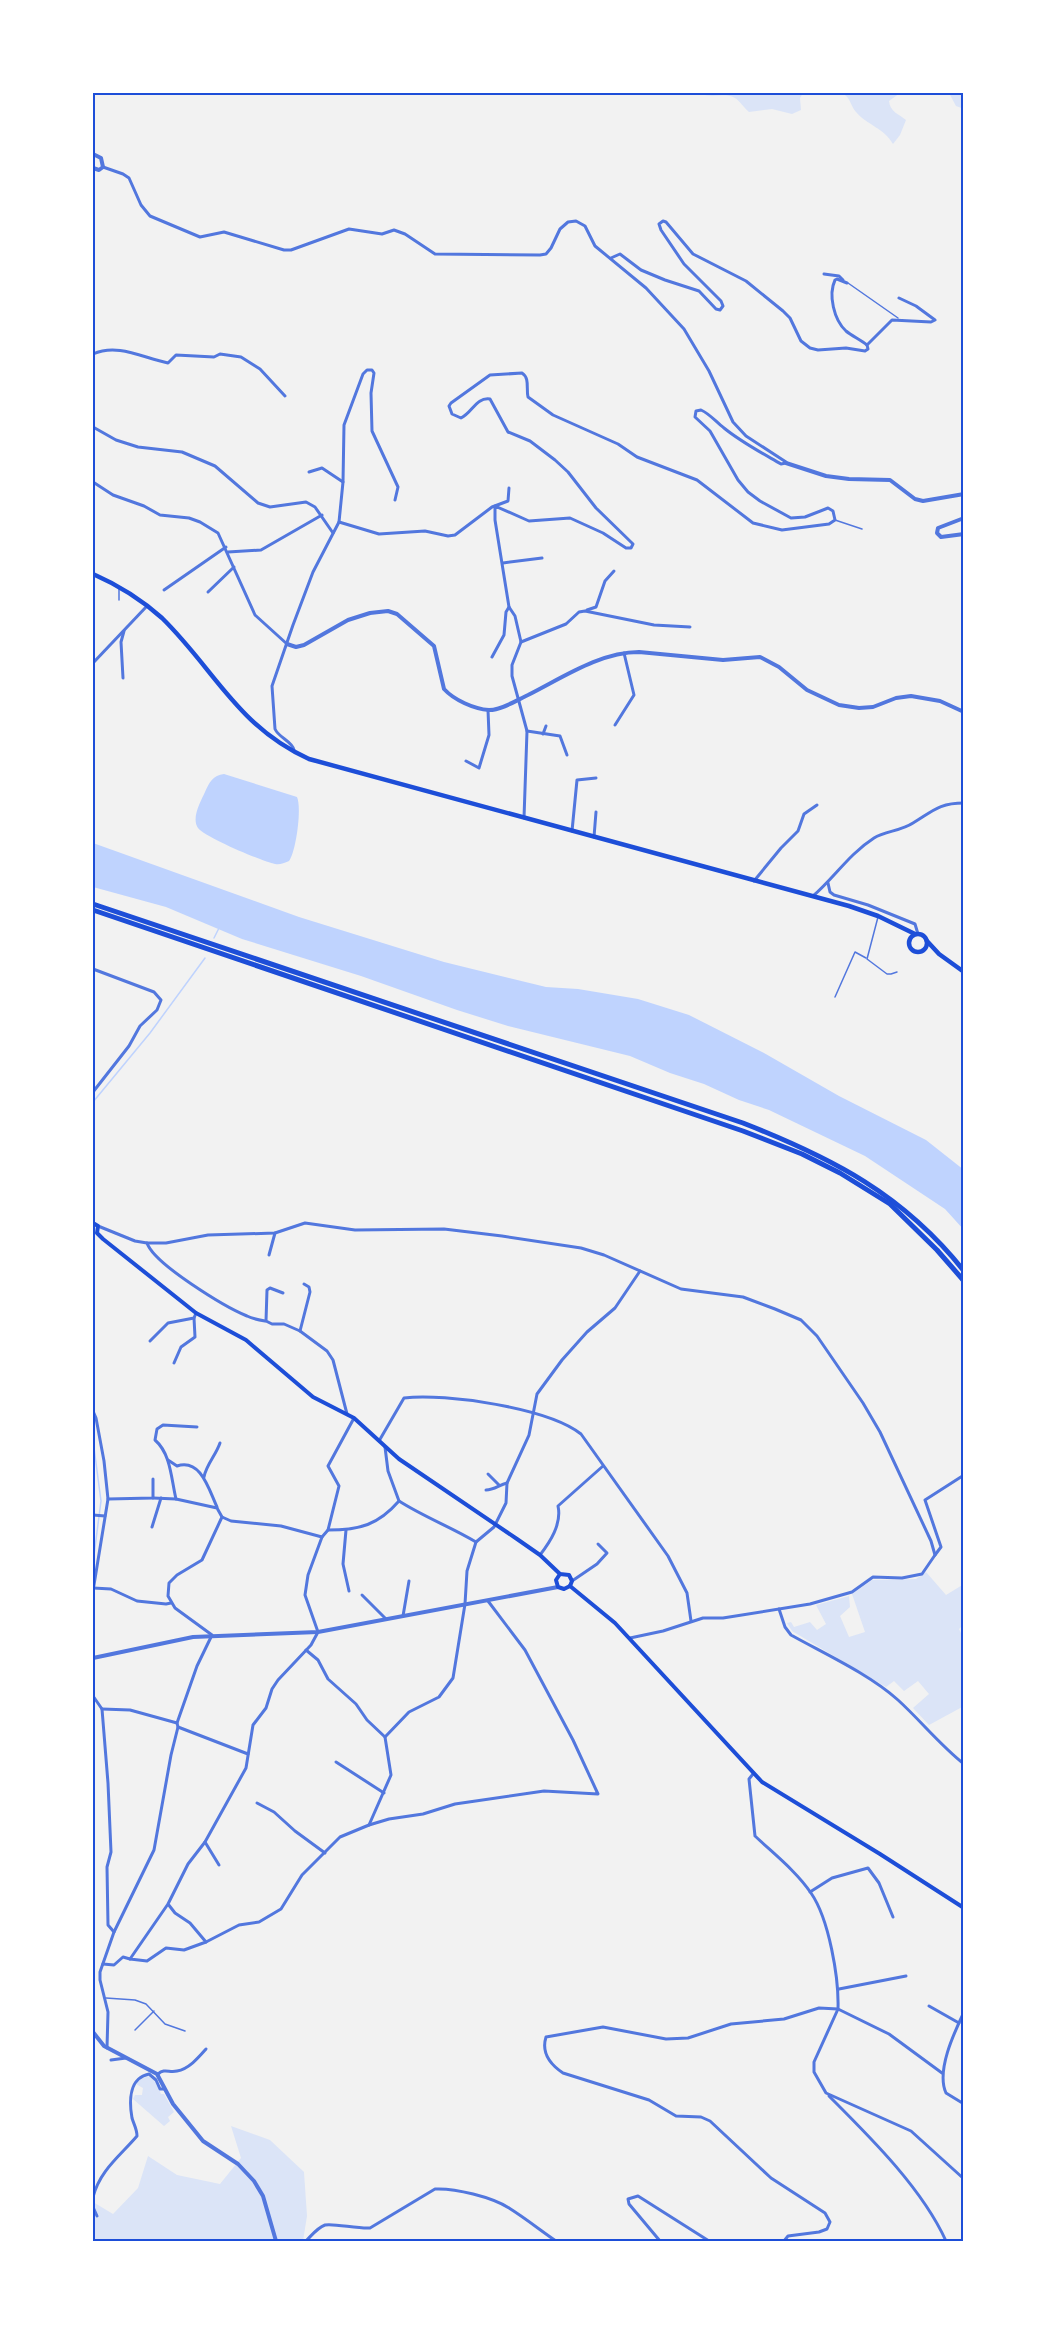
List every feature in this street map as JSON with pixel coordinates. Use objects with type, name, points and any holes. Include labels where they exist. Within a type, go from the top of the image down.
[{"type":"highway","points":[[93,904],[743,1124],[801,1146],[840,1166],[892,1199],[942,1245],[964,1271]]},
{"type":"highway","points":[[93,910],[743,1131],[802,1154],[840,1173],[890,1203],[964,1281]]},
{"type":"main road","points":[[93,574],[147,606],[173,630],[247,718],[267,735],[294,752],[331,766],[813,896],[878,916],[898,927],[923,935],[939,954],[964,972]]},
{"type":"main road","points":[[898,927],[912,951],[939,954]]},
{"type":"main road","points":[[909,943],[917,934]]},
{"type":"main road","points":[[923,951],[927,940]]},
{"type":"main road","points":[[93,1223],[98,1226],[95,1233],[196,1313],[246,1340],[313,1397],[354,1418],[399,1459],[540,1555],[560,1574],[567,1574],[571,1584],[630,1638],[762,1782],[964,1908]]},
{"type":"main road","points":[[560,1574],[556,1580],[558,1587],[564,1589],[571,1584]]},
{"type":"street","points":[[93,154],[101,158],[103,167]]},
{"type":"street","points":[[93,168],[99,170],[103,167],[129,178],[141,205],[150,216],[200,237],[224,232],[284,250],[291,250],[349,228],[382,234],[394,230],[405,234],[435,254],[540,255],[546,254],[551,248],[560,229],[568,222],[576,221],[585,226],[595,246],[646,288],[684,330],[709,371],[733,422],[746,436],[786,463],[807,471],[849,479],[890,480],[915,499],[923,501],[964,494]]},
{"type":"street","points":[[610,258],[620,254],[641,270],[699,291],[720,310],[723,306],[721,301],[684,264],[661,230],[659,224],[666,222],[693,254],[746,281],[783,311],[790,318],[801,340],[810,348],[818,350],[846,348],[865,351],[868,349],[867,345],[887,322],[898,319],[935,320],[916,306],[899,298]]},
{"type":"street","points":[[824,274],[839,276],[847,282]]},
{"type":"street","points":[[847,282],[835,280],[831,298],[839,322],[846,331],[867,345]]},
{"type":"street","points":[[93,354],[105,350],[125,350],[168,363],[176,355],[214,357],[220,354],[241,357],[260,369],[285,396]]},
{"type":"street","points":[[294,752],[293,746],[277,734],[274,720],[273,686],[314,573],[339,522],[343,482],[344,425],[363,374],[367,370],[372,370],[374,373],[370,393],[372,431],[398,487],[394,500]]},
{"type":"street","points":[[495,506],[529,521],[570,518],[603,533],[626,548],[633,546],[630,539],[592,504],[568,472],[536,444],[508,432],[490,399],[478,402],[461,418],[452,414],[449,406],[453,401],[490,375],[522,373],[528,381],[528,397],[553,415],[618,444],[637,457],[697,480],[753,523],[782,530],[829,524],[835,520],[833,511],[828,508],[805,517],[791,518],[748,492],[738,480],[710,431],[695,417],[696,411],[701,410],[707,413],[724,429],[781,464],[786,463]]},
{"type":"street","points":[[93,427],[116,440],[144,447],[182,452],[215,466],[258,503],[270,507],[306,502],[322,515],[333,533]]},
{"type":"street","points":[[309,472],[322,468],[343,482]]},
{"type":"street","points":[[93,482],[113,495],[144,506],[160,515],[189,518],[218,533],[255,615],[287,645],[296,647],[304,645],[348,620],[370,613],[388,611],[397,614],[434,646],[444,689],[448,694],[454,699],[488,710],[519,699],[590,665],[624,653],[639,652],[723,660],[760,657],[780,667],[807,690],[839,705],[859,708],[873,707],[896,698],[911,696],[940,701],[964,712]]},
{"type":"street","points":[[339,522],[379,534],[425,531],[448,536],[455,535],[495,506],[508,501],[509,488]]},
{"type":"street","points":[[495,506],[495,520],[509,607],[514,616],[521,642],[512,665],[527,731],[524,818]]},
{"type":"street","points":[[228,552],[261,550],[322,515]]},
{"type":"street","points":[[964,518],[938,528],[937,533],[940,537],[964,534]]},
{"type":"street","points":[[164,590],[226,548]]},
{"type":"street","points":[[502,563],[542,558]]},
{"type":"street","points":[[208,592],[234,567]]},
{"type":"street","points":[[521,642],[566,624],[579,612],[596,607],[605,581],[614,571]]},
{"type":"street","points":[[93,663],[147,606]]},
{"type":"street","points":[[492,657],[504,635],[506,612],[509,607]]},
{"type":"street","points":[[585,611],[654,626],[690,627]]},
{"type":"street","points":[[123,678],[121,642],[125,629]]},
{"type":"street","points":[[615,725],[634,695],[624,653]]},
{"type":"street","points":[[466,761],[479,768],[489,735],[488,710]]},
{"type":"street","points":[[543,734],[546,726]]},
{"type":"street","points":[[527,731],[560,736],[567,755]]},
{"type":"street","points":[[572,831],[577,780],[596,778]]},
{"type":"street","points":[[813,896],[828,883],[831,876],[877,836],[912,824],[935,807],[950,803],[964,803]]},
{"type":"street","points":[[754,880],[798,831],[804,814],[816,805]]},
{"type":"street","points":[[594,837],[596,812]]},
{"type":"street","points":[[828,883],[834,895],[868,905],[915,924],[917,934]]},
{"type":"street","points":[[93,969],[154,992],[160,1000],[157,1010],[140,1026],[129,1046],[93,1092]]},
{"type":"street","points":[[98,1226],[135,1241],[147,1243],[166,1243],[208,1235],[275,1233],[305,1223],[356,1230],[444,1230],[539,1240],[604,1255],[681,1288],[743,1297],[801,1320],[817,1336],[880,1432],[931,1541],[934,1555]]},
{"type":"street","points":[[269,1255],[275,1233]]},
{"type":"street","points":[[147,1243],[149,1250],[158,1261],[247,1316],[272,1324],[284,1324],[300,1331],[327,1351],[333,1360],[347,1414]]},
{"type":"street","points":[[385,1737],[409,1712],[439,1697],[453,1678],[465,1604],[467,1570],[476,1542],[495,1524],[506,1503],[507,1484],[529,1435],[537,1394],[586,1332],[615,1308],[640,1271]]},
{"type":"street","points":[[300,1331],[310,1292],[309,1287],[304,1284]]},
{"type":"street","points":[[266,1321],[267,1290],[276,1289],[283,1293]]},
{"type":"street","points":[[174,1363],[181,1347],[195,1337],[196,1313]]},
{"type":"street","points":[[150,1341],[168,1323],[194,1318]]},
{"type":"street","points":[[379,1441],[404,1398],[422,1396],[453,1398],[532,1413],[569,1425],[581,1434],[604,1465],[673,1566],[687,1593],[691,1621]]},
{"type":"street","points":[[93,1411],[104,1461],[108,1499],[93,1589],[111,1589],[137,1601],[171,1603]]},
{"type":"street","points":[[318,1632],[306,1595],[308,1575],[322,1537],[328,1530],[339,1486],[328,1466],[354,1418]]},
{"type":"street","points":[[176,1499],[168,1460],[163,1447],[154,1440],[157,1429],[163,1425],[197,1427]]},
{"type":"street","points":[[204,1479],[205,1471],[220,1443]]},
{"type":"street","points":[[385,1447],[390,1478],[399,1502],[476,1542]]},
{"type":"street","points":[[168,1460],[177,1466],[186,1462],[193,1465],[204,1479],[222,1517],[231,1521],[280,1526],[322,1537]]},
{"type":"street","points":[[540,1555],[552,1539],[560,1513],[558,1506],[604,1465]]},
{"type":"street","points":[[488,1474],[499,1485]]},
{"type":"street","points":[[630,1638],[663,1631],[691,1621],[810,1604],[852,1592],[873,1577],[902,1578],[922,1574],[941,1547],[925,1500],[964,1475]]},
{"type":"street","points":[[153,1479],[153,1498]]},
{"type":"street","points":[[486,1490],[507,1484]]},
{"type":"street","points":[[152,1527],[161,1498]]},
{"type":"street","points":[[108,1499],[176,1499],[217,1508]]},
{"type":"street","points":[[328,1530],[346,1530],[376,1523],[399,1502]]},
{"type":"street","points":[[93,1515],[105,1516]]},
{"type":"street","points":[[212,1635],[175,1608],[168,1596],[169,1582],[202,1560],[222,1517]]},
{"type":"street","points":[[346,1530],[343,1564],[349,1591]]},
{"type":"street","points":[[571,1584],[597,1564],[607,1553],[598,1544]]},
{"type":"street","points":[[403,1616],[409,1581]]},
{"type":"street","points":[[93,1659],[193,1637],[318,1632],[558,1587]]},
{"type":"street","points":[[362,1595],[386,1619]]},
{"type":"street","points":[[103,1964],[114,1965],[123,1957],[147,1961],[166,1948],[184,1950],[206,1942],[239,1925],[259,1922],[281,1909],[302,1875],[340,1837],[369,1825],[389,1819],[423,1814],[455,1804],[544,1791],[598,1794],[573,1740],[525,1650],[487,1600]]},
{"type":"street","points":[[778,1609],[791,1635],[868,1679],[897,1699],[944,1749],[964,1764]]},
{"type":"street","points":[[130,1959],[168,1904],[188,1864],[205,1842],[246,1768],[253,1725],[266,1708],[272,1689],[306,1650],[318,1632]]},
{"type":"street","points":[[107,2048],[108,2012],[100,1980],[103,1964],[114,1932],[154,1850],[178,1725],[197,1666],[212,1635]]},
{"type":"street","points":[[306,1650],[318,1660],[328,1679],[350,1698],[367,1720],[385,1737],[390,1775],[369,1825]]},
{"type":"street","points":[[93,1696],[102,1709],[111,1852],[107,1867],[108,1925],[114,1932]]},
{"type":"street","points":[[102,1709],[130,1710],[178,1725],[248,1754]]},
{"type":"street","points":[[336,1762],[384,1792]]},
{"type":"street","points":[[753,1774],[749,1779],[755,1836],[793,1872],[810,1892],[831,1942],[839,1989],[838,2009],[814,2062],[814,2072],[826,2093],[873,2140],[898,2171],[937,2222],[946,2241]]},
{"type":"street","points":[[257,1803],[274,1812],[325,1853]]},
{"type":"street","points":[[205,1842],[219,1865]]},
{"type":"street","points":[[810,1892],[832,1878],[868,1868],[879,1882],[893,1917]]},
{"type":"street","points":[[168,1904],[175,1913],[190,1923],[206,1942]]},
{"type":"street","points":[[839,1989],[906,1976]]},
{"type":"street","points":[[929,2006],[959,2023]]},
{"type":"street","points":[[784,2241],[788,2236],[827,2229],[830,2222],[825,2213],[771,2178],[710,2121],[701,2117],[676,2116],[649,2100],[563,2073],[552,2066],[547,2058],[544,2043],[546,2037],[603,2026],[666,2039],[688,2038],[731,2024],[784,2019],[819,2008],[838,2009],[889,2034],[942,2073]]},
{"type":"street","points":[[964,2012],[942,2073],[946,2093],[964,2104]]},
{"type":"street","points":[[93,2032],[107,2048],[157,2074],[173,2104],[203,2141],[238,2164],[254,2181],[262,2196],[276,2241]]},
{"type":"street","points":[[157,2074],[162,2070],[181,2070],[192,2064],[206,2049]]},
{"type":"street","points":[[111,2060],[126,2058]]},
{"type":"street","points":[[93,2197],[100,2179],[114,2158],[136,2136],[131,2107],[132,2088],[136,2080],[149,2074],[156,2080],[160,2089],[164,2089]]},
{"type":"street","points":[[826,2093],[912,2131],[964,2180]]},
{"type":"street","points":[[306,2241],[326,2225],[358,2229],[370,2228],[435,2189],[458,2191],[499,2203],[556,2241]]},
{"type":"street","points":[[660,2241],[629,2204],[628,2199],[632,2196],[638,2196],[709,2241]]},
{"type":"street","points":[[93,2207],[97,2216]]},
{"type":"lane","points":[[847,282],[898,319]]},
{"type":"lane","points":[[835,520],[862,529]]},
{"type":"lane","points":[[119,588],[119,600]]},
{"type":"lane","points":[[867,959],[878,916]]},
{"type":"lane","points":[[836,997],[855,952],[887,974],[897,972]]},
{"type":"lane","points":[[106,1998],[135,2000],[146,2004],[165,2024],[185,2031]]},
{"type":"lane","points":[[135,2030],[154,2010]]},
{"type":"shaded area","points":[[700,93],[803,93],[800,98],[801,110],[792,114],[772,109],[749,112],[731,96]]},
{"type":"shaded area","points":[[842,93],[900,93],[889,101],[893,110],[906,120],[900,135],[893,144],[885,134],[860,116]]},
{"type":"shaded area","points":[[949,93],[964,93],[964,109],[956,106]]},
{"type":"shaded area","points":[[926,1572],[946,1595],[964,1584],[964,1624],[959,1629],[964,1639],[964,1706],[929,1725],[913,1708],[929,1694],[918,1681],[904,1691],[894,1681],[886,1687],[792,1631],[787,1623],[791,1622],[794,1627],[810,1622],[817,1630],[826,1624],[816,1605],[849,1596],[850,1607],[840,1616],[849,1637],[865,1632],[852,1594],[872,1580],[916,1579]]},
{"type":"shaded area","points":[[148,2076],[156,2082],[161,2094],[164,2094],[174,2112],[168,2117],[170,2121],[164,2126],[133,2099],[135,2095],[142,2095],[143,2088],[136,2084]]},
{"type":"shaded area","points":[[231,2126],[270,2140],[304,2172],[307,2216],[303,2241],[93,2241],[93,2202],[113,2214],[138,2188],[148,2156],[177,2175],[220,2184],[241,2158]]},
{"type":"water","points":[[224,774],[297,797],[298,830],[289,861],[277,864],[259,859],[222,843],[198,828],[196,815],[199,805],[214,778]]},
{"type":"water","points":[[93,843],[299,917],[444,962],[546,987],[578,989],[638,999],[689,1015],[926,1140],[964,1170],[964,1230],[945,1209],[865,1156],[769,1110],[739,1100],[704,1084],[630,1056],[508,1026],[457,1010],[361,976],[242,939],[166,907],[93,887]]},
{"type":"waterway","points":[[214,938],[219,928]]},
{"type":"waterway","points":[[93,1102],[150,1033],[205,958]]},
{"type":"waterway","points":[[93,1440],[101,1501],[93,1563]]}]
